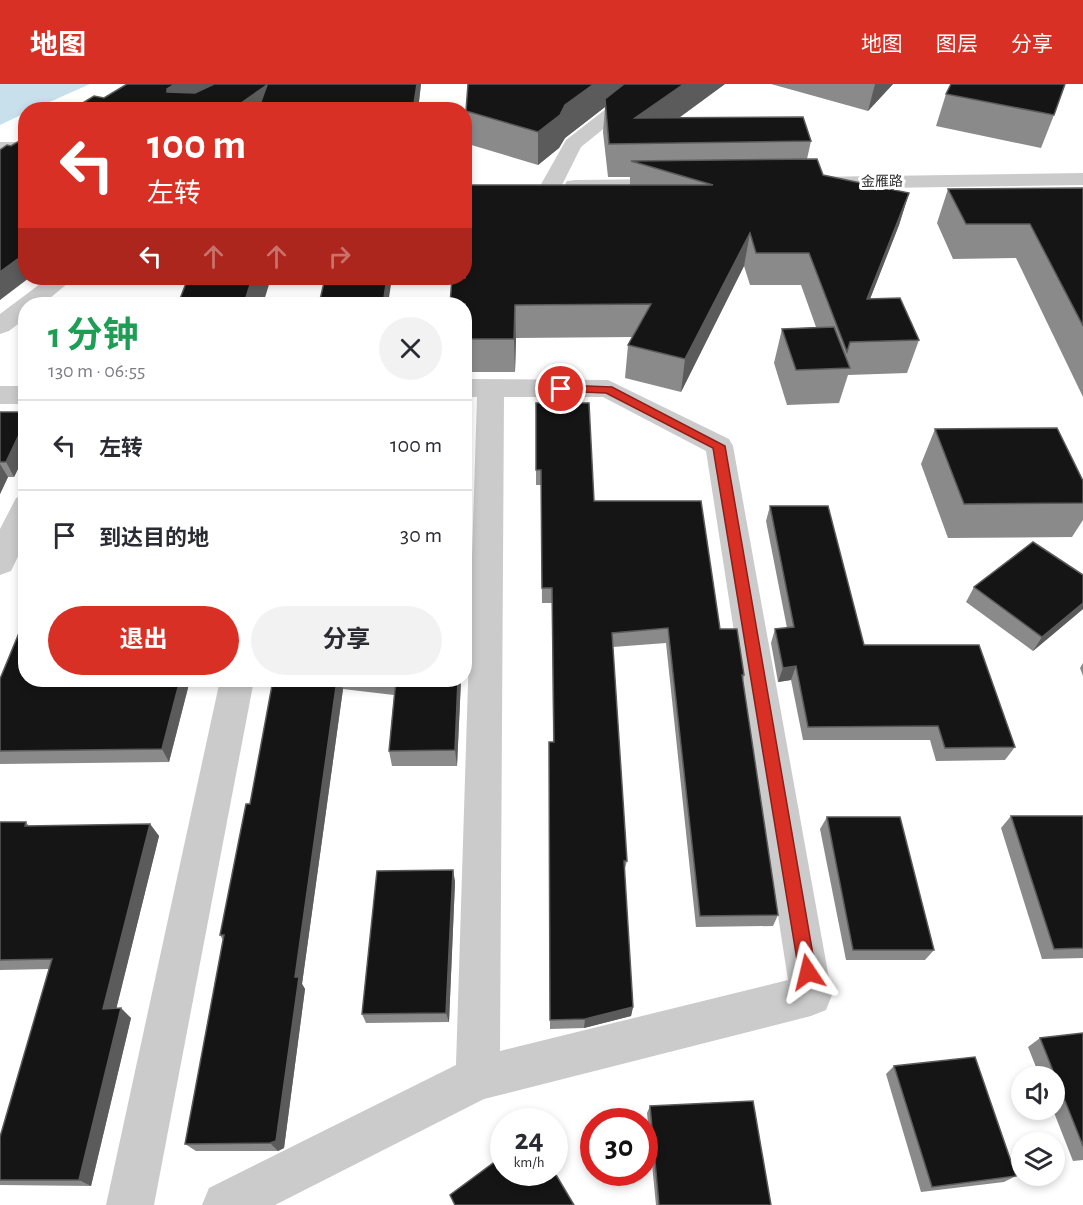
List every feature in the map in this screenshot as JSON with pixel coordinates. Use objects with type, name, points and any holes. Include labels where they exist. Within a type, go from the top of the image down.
[{"type":"street","points":[[650,84],[573,144],[540,186],[693,184]]},
{"type":"street","points":[[0,148],[18,148]]},
{"type":"street","name":"金雁路","points":[[787,183],[1083,179]]},
{"type":"street","points":[[37,297],[53,285]]},
{"type":"street","points":[[0,326],[18,312]]},
{"type":"street","points":[[226,1205],[478,1078],[811,995],[719,446],[608,389],[478,388],[478,1078]]},
{"type":"street","points":[[0,395],[18,394]]},
{"type":"street","points":[[0,563],[18,524]]},
{"type":"street","points":[[130,1205],[236,687]]},
{"type":"water","points":[[0,84],[90,84],[50,102],[18,102],[18,116],[0,125]]},
{"type":"building","points":[[127,84],[175,84],[167,89],[167,92],[195,93],[214,84],[417,84],[414,102],[261,102],[267,85],[243,102],[84,102],[94,96],[104,98]]},
{"type":"building","points":[[468,84],[594,84],[565,105],[560,115],[538,132],[472,113],[472,102],[467,102]]},
{"type":"building","points":[[624,84],[684,84],[635,118],[803,117],[811,141],[609,144],[605,99]]},
{"type":"building","points":[[951,84],[1065,84],[1054,115],[946,94]]},
{"type":"building","points":[[18,142],[18,259],[0,272],[0,150],[7,145],[11,146]]},
{"type":"building","points":[[817,159],[823,175],[909,193],[867,299],[900,298],[919,340],[850,342],[847,352],[809,253],[756,253],[750,233],[685,359],[628,345],[651,304],[515,305],[514,339],[472,339],[472,297],[451,297],[451,285],[472,285],[472,185],[713,185],[631,161]]},
{"type":"building","points":[[1083,188],[1083,326],[1030,224],[966,224],[948,189]]},
{"type":"building","points":[[185,285],[250,285],[246,297],[181,297]]},
{"type":"building","points":[[323,285],[386,285],[384,297],[321,297]]},
{"type":"building","points":[[834,327],[850,368],[796,370],[782,329]]},
{"type":"building","points":[[536,403],[589,403],[594,501],[701,501],[720,629],[737,629],[778,915],[700,916],[668,628],[612,633],[627,861],[624,861],[633,1007],[585,1019],[550,1020],[549,742],[554,742],[552,588],[542,588],[541,470],[536,470]]},
{"type":"building","points":[[0,412],[18,412],[18,437],[6,462],[0,462]]},
{"type":"building","points":[[1057,428],[1083,481],[1083,503],[964,504],[935,429]]},
{"type":"building","points":[[770,506],[828,506],[864,645],[979,645],[1015,747],[945,748],[938,726],[808,727],[796,666],[783,668],[775,629],[794,627]]},
{"type":"building","points":[[1033,542],[1083,575],[1083,603],[1042,637],[974,587]]},
{"type":"building","points":[[18,635],[18,687],[178,687],[162,749],[0,751],[0,679]]},
{"type":"building","points":[[272,687],[336,687],[295,977],[299,977],[276,1141],[270,1143],[185,1144],[224,935],[220,935],[246,804],[250,804]]},
{"type":"building","points":[[395,687],[458,687],[455,750],[389,751]]},
{"type":"building","points":[[1011,816],[1083,816],[1083,948],[1054,949]]},
{"type":"building","points":[[827,817],[900,817],[934,950],[853,950]]},
{"type":"building","points":[[0,822],[26,822],[25,826],[150,824],[103,1009],[121,1008],[79,1180],[0,1180],[0,1137],[52,959],[0,960]]},
{"type":"building","points":[[453,870],[446,1013],[362,1014],[377,871]]},
{"type":"building","points":[[1083,1033],[1083,1146],[1065,1101],[1065,1066],[1051,1066],[1040,1038]]},
{"type":"building","points":[[975,1057],[1011,1161],[1011,1177],[932,1187],[894,1066]]},
{"type":"building","points":[[753,1101],[771,1205],[659,1205],[658,1108],[650,1108],[650,1106]]},
{"type":"building","points":[[490,1165],[490,1186],[563,1186],[574,1205],[455,1205],[450,1195]]},
{"type":"route","points":[[561,389],[608,389],[719,446],[808,972]]}]
